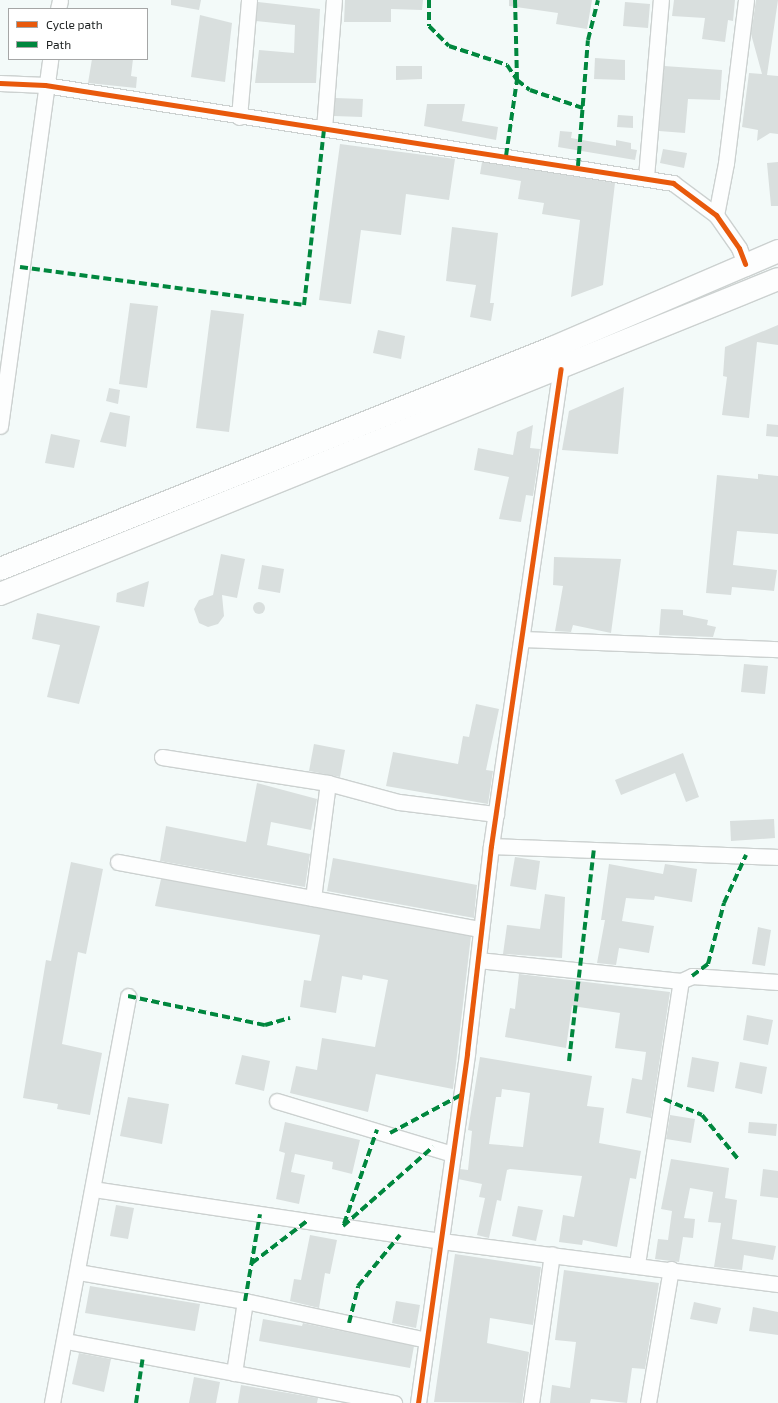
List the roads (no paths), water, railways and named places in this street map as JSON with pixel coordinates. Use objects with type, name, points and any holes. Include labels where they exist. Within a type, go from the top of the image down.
[{"type":"highway","points":[[0,569],[545,351],[763,257],[777,280],[562,369],[349,450],[0,594]]},
{"type":"highway","points":[[722,274],[732,298]]},
{"type":"street","points":[[239,117],[248,0]]},
{"type":"street","points":[[324,129],[334,0]]},
{"type":"street","points":[[646,177],[661,0]]},
{"type":"street","points":[[716,215],[726,163],[746,0]]},
{"type":"street","points":[[0,426],[45,86],[50,60]]},
{"type":"street","points":[[0,83],[45,86],[239,117],[646,177],[673,183],[716,215],[739,248],[763,257]]},
{"type":"street","points":[[418,1403],[453,1154],[491,846],[524,638],[562,369]]},
{"type":"street","points":[[524,638],[778,650]]},
{"type":"street","points":[[162,757],[328,783],[399,802],[496,814]]},
{"type":"street","points":[[313,898],[328,783]]},
{"type":"street","points":[[491,846],[778,857]]},
{"type":"street","points":[[118,862],[481,929]]},
{"type":"street","points":[[478,960],[681,981],[692,976],[778,982]]},
{"type":"street","points":[[637,1264],[681,981]]},
{"type":"street","points":[[52,1403],[66,1342],[128,996]]},
{"type":"street","points":[[277,1101],[453,1154]]},
{"type":"street","points":[[93,1189],[441,1241],[637,1264],[778,1284]]},
{"type":"street","points":[[531,1403],[552,1254]]},
{"type":"street","points":[[648,1403],[671,1269]]},
{"type":"street","points":[[78,1272],[246,1301],[427,1340]]},
{"type":"street","points":[[234,1373],[246,1301]]},
{"type":"street","points":[[66,1342],[394,1403]]}]
